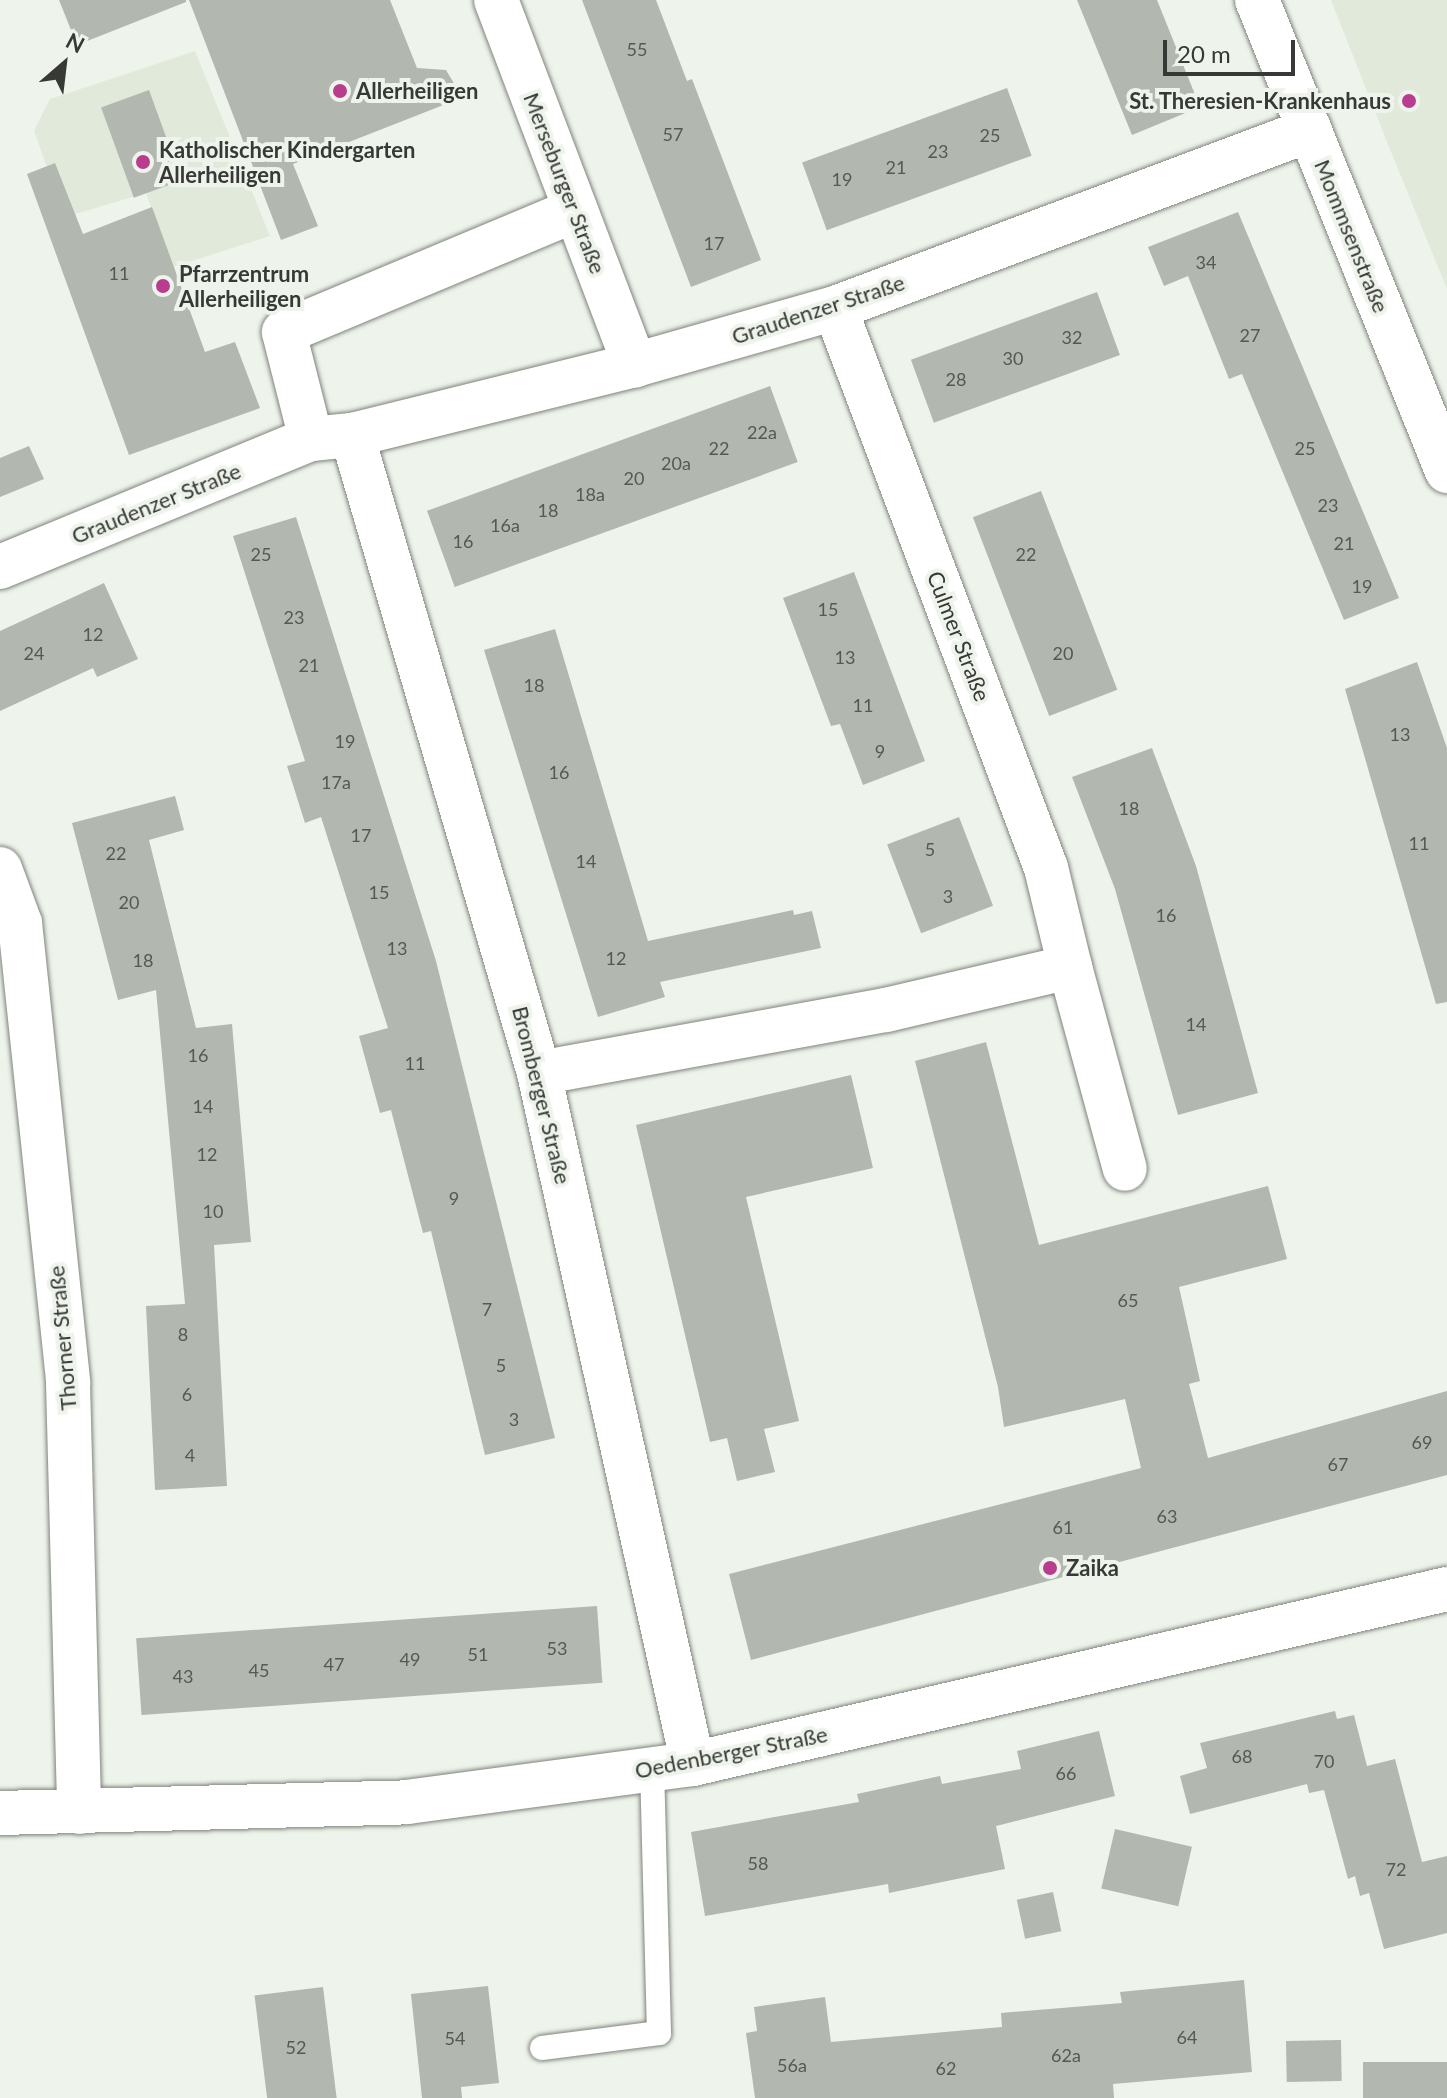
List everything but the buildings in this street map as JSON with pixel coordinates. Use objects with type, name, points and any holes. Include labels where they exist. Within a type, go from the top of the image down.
[{"type":"street","name":"Merseburger Straße","points":[[496,0],[635,365]]},
{"type":"street","name":"Mommsenstraße","points":[[1257,0],[1447,471]]},
{"type":"street","name":"Graudenzer Straße","points":[[0,567],[331,437],[635,365],[835,308],[1310,130]]},
{"type":"street","points":[[331,437],[284,332],[576,210]]},
{"type":"street","name":"Culmer Straße","points":[[835,308],[1046,868],[1125,1169]]},
{"type":"street","name":"Bromberger Straße","points":[[331,437],[539,1073],[673,1767]]},
{"type":"street","name":"Thorner Straße","points":[[0,869],[20,923],[68,1383],[79,1812]]},
{"type":"street","points":[[539,1073],[886,1010],[1070,967]]},
{"type":"street","name":"Oedenberger Straße","points":[[0,1813],[407,1802],[673,1767],[1447,1589]]},
{"type":"lane","points":[[542,2048],[659,2033],[673,1767]]},
{"type":"shaded area","name":"St. Theresien-Krankenhaus","points":[[1331,0],[1447,0],[1447,289],[1389,147]]},
{"type":"shaded area","name":"Katholischer Kindergarten Allerheiligen","points":[[195,51],[270,236],[173,267],[146,193],[65,217],[34,131],[50,99]]},
{"type":"place","name":"Allerheiligen","points":[[340,91]]},
{"type":"place","name":"St. Theresien-Krankenhaus","points":[[1409,101]]},
{"type":"place","name":"Katholischer Kindergarten Allerheiligen","points":[[143,162]]},
{"type":"place","name":"Pfarrzentrum Allerheiligen","points":[[163,286]]},
{"type":"place","name":"Zaika","points":[[1050,1568]]}]
